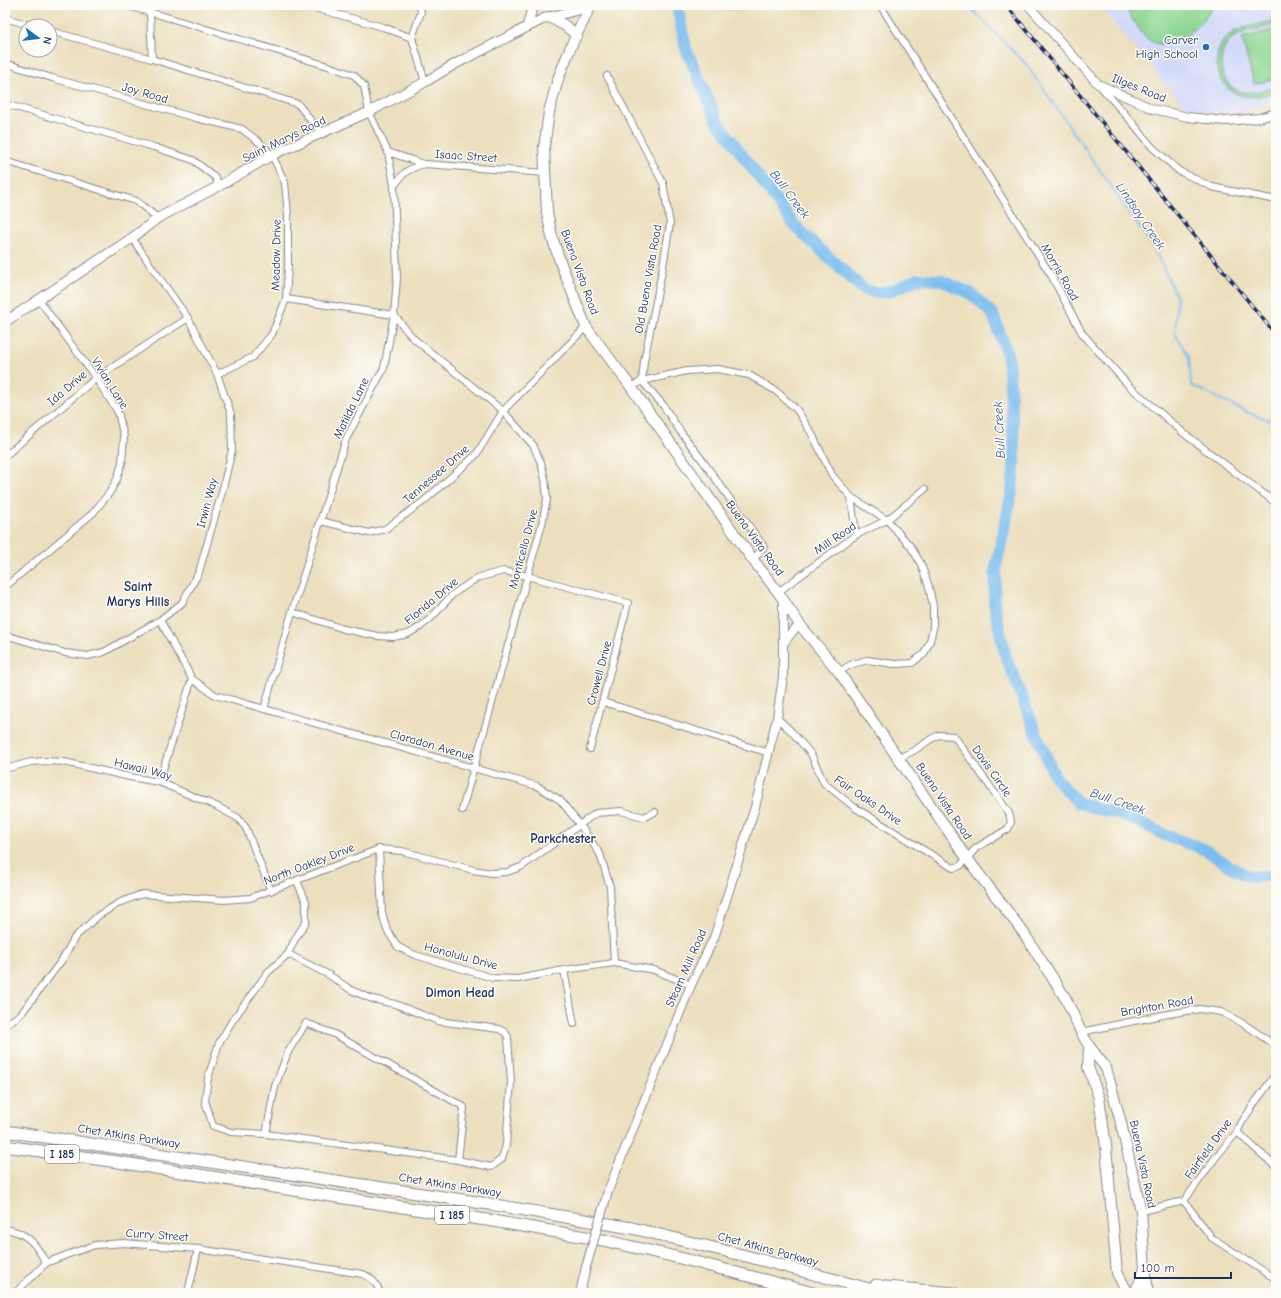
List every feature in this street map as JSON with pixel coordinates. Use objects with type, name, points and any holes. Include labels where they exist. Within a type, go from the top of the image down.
[{"type":"highway","name":"Chet Atkins Parkway","points":[[5,1130],[489,1204],[632,1228],[884,1293]]},
{"type":"highway","name":"I 185","points":[[5,1146],[118,1162],[501,1222],[603,1240],[684,1259],[813,1293]]},
{"type":"highway","points":[[775,1264],[886,1287],[954,1293]]},
{"type":"highway","points":[[1144,1269],[1147,1293]]},
{"type":"highway","points":[[782,1285],[800,1293]]},
{"type":"main road","points":[[527,27],[533,5]]},
{"type":"main road","name":"Saint Marys Road","points":[[5,322],[132,238],[158,218],[219,186],[272,155],[369,112],[457,63],[527,27],[549,17],[589,6]]},
{"type":"main road","name":"Buena Vista Road","points":[[589,6],[558,79],[549,112],[544,148],[547,212],[552,237],[586,327],[631,387],[800,625],[839,672],[966,857],[1023,932],[1066,999],[1089,1046],[1106,1068],[1120,1119],[1141,1211],[1144,1269],[1136,1293]]},
{"type":"main road","points":[[549,17],[564,25],[577,35]]},
{"type":"main road","points":[[1089,1046],[1088,1067],[1099,1098],[1106,1146],[1117,1273],[1128,1293]]},
{"type":"street","name":"Matilda Lane","points":[[124,5],[150,8],[354,75],[364,86],[369,112],[388,152],[394,186],[397,278],[394,315],[384,368],[346,439],[292,612],[264,709]]},
{"type":"street","points":[[304,5],[412,38]]},
{"type":"street","points":[[419,5],[421,12],[412,38],[425,82]]},
{"type":"street","name":"Morris Road","points":[[880,5],[1051,275],[1082,333],[1128,385],[1186,435],[1276,503]]},
{"type":"street","name":"Illges Road","points":[[1028,5],[1098,84],[1153,109],[1188,117],[1225,121],[1259,118],[1276,113]]},
{"type":"street","points":[[150,8],[152,59]]},
{"type":"street","points":[[5,18],[18,22]]},
{"type":"street","points":[[58,33],[152,59],[298,104],[322,133]]},
{"type":"street","name":"Joy Road","points":[[5,63],[52,78],[196,118],[242,129],[259,142],[272,155]]},
{"type":"street","name":"Old Buena Vista Road","points":[[607,76],[663,183],[670,224],[644,361],[642,381]]},
{"type":"street","points":[[1098,84],[1152,147],[1179,171],[1212,187],[1276,200]]},
{"type":"street","points":[[5,104],[154,147],[193,160],[215,178],[219,186]]},
{"type":"street","points":[[388,152],[425,164]]},
{"type":"street","name":"Meadow Drive","points":[[217,374],[253,357],[272,334],[286,300],[288,215],[285,183],[272,155]]},
{"type":"street","points":[[5,161],[136,200],[158,218]]},
{"type":"street","name":"Isaac Street","points":[[394,186],[408,169],[425,164],[545,173]]},
{"type":"street","name":"Irwin Way","points":[[5,635],[65,653],[88,656],[104,652],[160,620],[182,603],[199,572],[222,492],[232,450],[231,414],[217,374],[188,318],[132,238]]},
{"type":"street","name":"Vivian Lane","points":[[5,587],[93,513],[110,492],[117,479],[122,463],[124,437],[118,412],[96,378],[39,300]]},
{"type":"street","points":[[286,300],[394,315]]},
{"type":"street","name":"Monticello Drive","points":[[394,315],[413,338],[503,411],[533,446],[541,463],[545,479],[547,499],[544,518],[462,810]]},
{"type":"street","name":"Ida Drive","points":[[5,456],[96,378],[188,318]]},
{"type":"street","name":"Tennessee Drive","points":[[321,521],[369,533],[385,529],[424,501],[476,455],[503,411],[586,327]]},
{"type":"street","points":[[631,387],[642,381],[687,371],[718,369],[749,375],[776,391],[797,410],[812,434],[832,475],[851,497],[887,520],[911,547],[921,564],[929,587],[933,606],[933,628],[930,641],[924,654],[912,663],[894,664],[867,660],[839,672]]},
{"type":"street","points":[[642,381],[662,405],[726,492],[764,547],[753,560]]},
{"type":"street","name":"Mill Road","points":[[778,592],[856,535],[887,520],[925,489]]},
{"type":"street","points":[[851,497],[856,535]]},
{"type":"street","name":"Florida Drive","points":[[292,612],[344,629],[377,636],[393,637],[408,634],[420,627],[431,618],[453,594],[477,578],[503,571],[628,603]]},
{"type":"street","name":"Steam Mill Road","points":[[580,1293],[608,1191],[691,985],[714,938],[755,807],[777,718],[783,677],[784,601]]},
{"type":"street","name":"Crowell Drive","points":[[590,749],[628,603]]},
{"type":"street","name":"Claradon Avenue","points":[[160,620],[192,679],[215,696],[537,786],[560,800],[600,854],[610,887],[614,963]]},
{"type":"street","points":[[783,645],[792,632],[800,625]]},
{"type":"street","points":[[159,782],[192,679]]},
{"type":"street","points":[[603,702],[769,753]]},
{"type":"street","name":"Fair Oaks Drive","points":[[777,718],[792,732],[811,754],[824,783],[854,806],[952,868],[960,866],[966,857]]},
{"type":"street","name":"Davis Circle","points":[[899,758],[939,735],[954,736],[1009,813],[1011,822],[1008,829],[976,848],[966,857]]},
{"type":"street","name":"Hawaii Way","points":[[5,769],[31,762],[64,762],[159,782],[216,806],[238,818],[246,828],[271,891]]},
{"type":"street","name":"North Oakley Drive","points":[[5,1025],[21,1014],[62,960],[75,937],[99,915],[121,902],[142,894],[224,900],[250,898],[379,849],[402,851],[473,870],[492,873],[508,872],[521,866],[596,813],[621,811],[644,816],[655,812]]},
{"type":"street","name":"Honolulu Drive","points":[[379,849],[382,913],[386,930],[398,947],[415,955],[493,978],[518,979],[564,970],[614,963],[654,970],[691,985]]},
{"type":"street","points":[[288,954],[328,975],[351,990],[372,999],[395,1004],[438,1021],[499,1029],[505,1032],[508,1037],[511,1082],[506,1145],[502,1159],[491,1167],[458,1160],[266,1134],[231,1132],[213,1126],[205,1100],[208,1078],[219,1043],[232,1021],[268,972],[288,954],[295,939],[306,922],[306,902],[298,881]]},
{"type":"street","points":[[564,970],[574,1024]]},
{"type":"street","name":"Brighton Road","points":[[1081,1032],[1160,1015],[1200,1009],[1221,1012],[1244,1024],[1276,1046]]},
{"type":"street","points":[[266,1134],[275,1086],[288,1052],[306,1023],[334,1034],[464,1107],[458,1160]]},
{"type":"street","name":"Fairfield Drive","points":[[1184,1200],[1237,1132],[1256,1101],[1276,1074]]},
{"type":"street","points":[[1237,1132],[1276,1167]]},
{"type":"street","points":[[1141,1211],[1184,1200],[1212,1238],[1276,1279]]},
{"type":"street","points":[[5,1229],[25,1235],[37,1247],[46,1263]]},
{"type":"street","name":"Curry Street","points":[[15,1293],[46,1263],[95,1245],[124,1244],[198,1249],[363,1274],[371,1277],[377,1284],[380,1293]]},
{"type":"street","points":[[188,1293],[198,1249]]},
{"type":"shaded area","name":"Carver High School","points":[[1099,5],[1276,5],[1276,102],[1245,112],[1212,112],[1186,106],[1166,86],[1148,61],[1122,34]]},
{"type":"green space","points":[[1123,5],[1214,5],[1209,13],[1194,29],[1185,36],[1165,44],[1155,43],[1146,38]]},
{"type":"green space","points":[[1276,20],[1276,25],[1249,31],[1234,37],[1223,51],[1221,59],[1224,76],[1228,83],[1234,88],[1242,92],[1250,92],[1276,87],[1276,92],[1249,97],[1232,91],[1225,85],[1220,77],[1218,68],[1217,59],[1223,42],[1234,32]]},
{"type":"green space","points":[[1276,29],[1276,78],[1254,84],[1242,38]]},
{"type":"waterway","name":"Bull Creek","points":[[677,5],[686,49],[718,122],[795,226],[863,289],[876,293],[890,291],[918,279],[940,280],[970,293],[993,314],[1008,357],[1015,457],[1012,492],[996,567],[994,604],[1005,654],[1055,777],[1077,802],[1129,817],[1167,836],[1204,849],[1249,877],[1276,875]]},
{"type":"waterway","name":"Lindsay Creek","points":[[677,7],[743,9],[768,5]]},
{"type":"waterway","name":"Lindsay Creek","points":[[968,5],[1026,64],[1154,248],[1177,298],[1175,334],[1189,357],[1191,385],[1246,412],[1276,423]]},
{"type":"railway","points":[[1006,5],[1276,335]]},
{"type":"place","name":"Carver High School","points":[[1206,47]]},
{"type":"district","name":"Saint Marys Hills","points":[[138,594]]},
{"type":"district","name":"Parkchester","points":[[563,838]]},
{"type":"district","name":"Dimon Head","points":[[460,992]]}]
